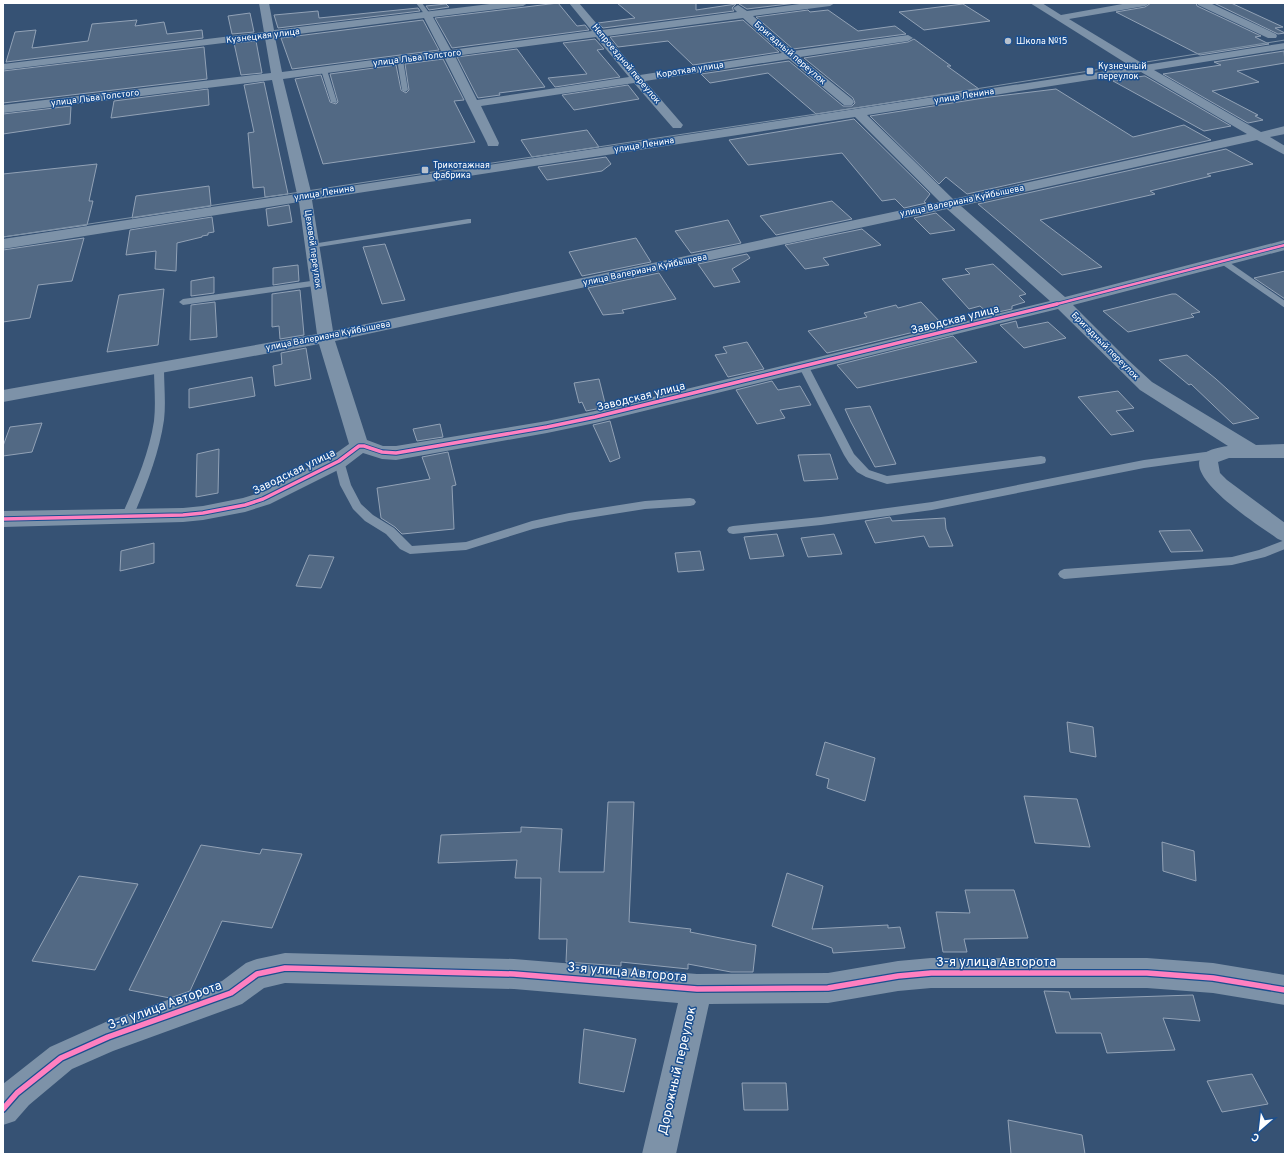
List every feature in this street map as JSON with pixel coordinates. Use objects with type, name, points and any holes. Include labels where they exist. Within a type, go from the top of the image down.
[{"type":"street","name":"Цеховой переулок","points":[[264,3],[277,76],[305,196],[326,338],[359,446]]},
{"type":"street","name":"Кузнецкая улица","points":[[3,67],[523,3]]},
{"type":"street","name":"Непроездной переулок","points":[[574,3],[636,78],[678,125]]},
{"type":"street","name":"Бригадный переулок","points":[[732,3],[853,107],[950,204],[1062,303],[1121,363],[1146,386],[1252,452]]},
{"type":"street","name":"улица Льва Толстого","points":[[3,109],[324,70],[830,3]]},
{"type":"street","points":[[1035,3],[1142,68],[1285,151]]},
{"type":"street","points":[[1058,18],[1146,3]]},
{"type":"street","points":[[1202,3],[1272,36]]},
{"type":"street","points":[[427,14],[428,20],[448,54],[493,143]]},
{"type":"street","name":"Короткая улица","points":[[473,104],[636,78],[908,38]]},
{"type":"street","name":"улица Ленина","points":[[3,244],[853,107],[1142,68],[1285,46]]},
{"type":"street","name":"улица Валериана Куйбышева","points":[[3,396],[326,338],[950,204],[1285,130]]},
{"type":"street","name":"Заводская улица","points":[[3,519],[184,516],[245,505],[262,499],[339,461],[359,446],[364,446],[382,452],[396,453],[547,428],[1062,303],[1285,245]]},
{"type":"street","points":[[1285,451],[1237,452],[1213,455],[1208,460],[1208,467],[1211,475],[1220,485],[1285,534]]},
{"type":"street","name":"3-я улица Авторота","points":[[3,1109],[17,1093],[61,1058],[108,1037],[231,993],[257,974],[285,968],[514,974],[697,989],[828,988],[898,976],[931,973],[1147,973],[1213,978],[1285,990]]},
{"type":"street","name":"Дорожный переулок","points":[[658,1154],[697,989]]},
{"type":"lane","points":[[419,3],[427,14]]},
{"type":"lane","points":[[400,60],[405,90]]},
{"type":"lane","points":[[324,70],[334,102]]},
{"type":"lane","points":[[312,246],[468,221]]},
{"type":"lane","points":[[1223,261],[1285,305]]},
{"type":"lane","points":[[183,302],[318,283]]},
{"type":"lane","points":[[804,366],[850,455],[866,475],[887,480],[1041,460]]},
{"type":"lane","points":[[126,517],[135,497],[155,438],[159,419],[159,368]]},
{"type":"lane","points":[[733,530],[821,522],[932,506],[1144,464],[1213,455]]},
{"type":"lane","points":[[339,461],[343,480],[355,504],[364,515],[390,530],[404,548],[410,550],[466,546],[532,525],[569,517],[645,505],[690,502]]},
{"type":"lane","points":[[1064,574],[1232,561],[1260,554],[1285,544]]},
{"type":"building","points":[[558,3],[577,26],[585,25],[589,30],[452,48],[435,18]]},
{"type":"building","points":[[617,3],[696,3],[696,10],[736,4],[732,8],[734,11],[603,28],[598,23],[635,18]]},
{"type":"building","points":[[796,3],[747,9],[739,4]]},
{"type":"building","points":[[1151,3],[1196,3],[1197,6],[1261,36],[1255,37],[1269,44],[1200,55],[1116,12],[1145,7]]},
{"type":"building","points":[[1214,3],[1231,3],[1283,27],[1275,28],[1285,33],[1278,34]]},
{"type":"building","points":[[446,4],[449,7],[429,10],[426,6]]},
{"type":"building","points":[[963,4],[990,21],[924,30],[899,12]]},
{"type":"building","points":[[418,8],[420,11],[278,28],[274,15],[318,11],[319,18]]},
{"type":"building","points":[[808,10],[810,12],[828,10],[858,31],[895,26],[906,34],[793,49],[756,17]]},
{"type":"building","points":[[250,13],[254,32],[232,34],[228,16]]},
{"type":"building","points":[[137,20],[135,26],[164,22],[167,34],[202,30],[203,38],[6,62],[15,32],[36,30],[32,48],[88,41],[92,24]]},
{"type":"building","points":[[423,20],[439,50],[292,69],[281,38]]},
{"type":"building","points":[[743,20],[779,52],[693,65],[668,41],[618,47],[610,37]]},
{"type":"building","points":[[595,39],[604,49],[597,50],[620,77],[555,87],[548,78],[587,74],[563,43]]},
{"type":"building","points":[[914,39],[951,66],[947,66],[979,89],[816,114],[768,73],[710,83],[701,74],[789,61],[843,106],[852,106],[855,103],[853,98],[804,58],[908,42]]},
{"type":"building","points":[[256,41],[262,73],[241,75],[234,43]]},
{"type":"building","points":[[204,47],[207,79],[3,103],[3,71]]},
{"type":"building","points":[[517,49],[545,87],[499,93],[500,95],[478,98],[457,57]]},
{"type":"building","points":[[1284,51],[1285,63],[1237,71],[1259,82],[1212,91],[1258,115],[1255,116],[1263,120],[1248,123],[1163,74],[1221,65],[1214,62]]},
{"type":"building","points":[[443,59],[464,100],[454,101],[475,142],[323,164],[295,79],[321,75],[330,102],[336,104],[338,102],[330,74],[396,65],[401,90],[406,93],[409,90],[405,64]]},
{"type":"building","points":[[1145,76],[1231,126],[1204,131],[1113,81]]},
{"type":"building","points":[[264,82],[288,194],[265,197],[264,187],[253,188],[248,133],[254,132],[244,85]]},
{"type":"building","points":[[628,85],[639,99],[574,110],[562,95]]},
{"type":"building","points":[[208,89],[209,105],[111,118],[114,101]]},
{"type":"building","points":[[1056,89],[1133,137],[1184,125],[1211,140],[967,194],[946,177],[939,184],[870,116],[990,97]]},
{"type":"building","points":[[71,106],[70,124],[3,134],[3,114]]},
{"type":"building","points":[[854,119],[930,194],[924,202],[926,203],[904,208],[895,199],[882,201],[842,153],[748,165],[729,140]]},
{"type":"building","points":[[587,130],[599,147],[532,157],[521,140]]},
{"type":"building","points":[[1226,149],[1253,164],[1207,174],[1211,176],[1150,191],[1155,194],[1040,220],[1102,267],[1062,275],[978,204]]},
{"type":"building","points":[[606,157],[611,164],[602,171],[547,180],[538,167]]},
{"type":"building","points":[[97,164],[89,201],[93,201],[87,225],[3,237],[3,174]]},
{"type":"building","points":[[209,186],[211,206],[132,218],[136,196]]},
{"type":"building","points":[[832,201],[852,219],[776,235],[760,216]]},
{"type":"building","points":[[289,205],[292,222],[268,226],[266,209]]},
{"type":"building","points":[[936,213],[955,230],[930,234],[914,218]]},
{"type":"building","points":[[212,217],[214,232],[208,233],[208,235],[202,237],[177,243],[176,271],[155,269],[156,251],[126,255],[130,230]]},
{"type":"building","points":[[728,220],[741,243],[691,253],[675,231]]},
{"type":"building","points":[[862,229],[881,245],[823,258],[829,265],[805,269],[785,245]]},
{"type":"building","points":[[84,238],[72,281],[38,285],[30,318],[3,322],[3,250]]},
{"type":"building","points":[[636,238],[651,262],[582,276],[569,252]]},
{"type":"building","points":[[385,244],[405,300],[382,304],[363,247]]},
{"type":"building","points":[[747,254],[750,258],[732,269],[740,282],[714,287],[698,264]]},
{"type":"building","points":[[993,264],[1026,294],[1019,296],[1025,302],[1012,306],[1012,309],[989,314],[980,306],[969,309],[942,279],[970,274],[965,269]]},
{"type":"building","points":[[298,265],[299,281],[273,285],[273,268]]},
{"type":"building","points":[[1285,271],[1285,299],[1254,278]]},
{"type":"building","points":[[659,273],[676,299],[622,310],[624,313],[603,315],[588,288]]},
{"type":"building","points":[[214,277],[214,293],[191,296],[191,281]]},
{"type":"building","points":[[164,289],[158,345],[107,352],[119,295]]},
{"type":"building","points":[[300,290],[304,335],[280,339],[279,326],[272,327],[272,294]]},
{"type":"building","points":[[1176,294],[1200,312],[1191,314],[1194,317],[1128,332],[1103,311]]},
{"type":"building","points":[[215,302],[217,337],[190,340],[191,305]]},
{"type":"building","points":[[921,302],[943,325],[827,353],[808,331],[867,317],[864,313],[896,305],[898,308]]},
{"type":"building","points":[[1016,321],[1018,328],[1048,322],[1066,338],[1024,348],[1000,325]]},
{"type":"building","points":[[953,336],[977,362],[857,388],[837,365]]},
{"type":"building","points":[[747,342],[764,369],[728,377],[715,355],[727,353],[723,347]]},
{"type":"building","points":[[306,348],[311,379],[275,386],[273,366],[282,364],[281,353]]},
{"type":"building","points":[[1187,355],[1259,418],[1233,424],[1191,384],[1189,385],[1159,360]]},
{"type":"building","points":[[252,377],[255,396],[189,408],[189,389]]},
{"type":"building","points":[[599,379],[606,407],[586,411],[582,402],[579,403],[574,383]]},
{"type":"building","points":[[772,381],[778,390],[800,386],[811,405],[780,410],[785,418],[757,424],[736,390]]},
{"type":"building","points":[[1118,391],[1134,408],[1116,411],[1134,431],[1111,435],[1078,397]]},
{"type":"building","points":[[870,406],[896,464],[875,467],[845,409]]},
{"type":"building","points":[[610,421],[620,458],[610,462],[593,425]]},
{"type":"building","points":[[42,423],[32,452],[3,456],[3,446],[10,427]]},
{"type":"building","points":[[440,424],[443,437],[417,441],[413,429]]},
{"type":"building","points":[[219,449],[218,493],[196,497],[197,454]]},
{"type":"building","points":[[448,452],[456,485],[452,486],[454,529],[402,534],[395,527],[381,518],[377,488],[430,479],[422,457]]},
{"type":"building","points":[[830,454],[838,479],[804,481],[798,455]]},
{"type":"building","points":[[890,517],[892,521],[945,518],[946,529],[953,546],[929,547],[924,536],[875,543],[865,521]]},
{"type":"building","points":[[1190,530],[1203,551],[1171,552],[1159,531]]},
{"type":"building","points":[[777,534],[784,556],[750,559],[744,537]]},
{"type":"building","points":[[834,534],[842,554],[808,557],[801,538]]},
{"type":"building","points":[[154,543],[154,563],[120,571],[121,551]]},
{"type":"building","points":[[700,551],[704,570],[678,572],[675,553]]},
{"type":"building","points":[[309,555],[334,557],[321,588],[296,586]]},
{"type":"building","points":[[1067,722],[1093,727],[1096,757],[1070,752]]},
{"type":"building","points":[[825,742],[875,758],[865,801],[827,788],[829,779],[816,775]]},
{"type":"building","points":[[1024,796],[1077,799],[1090,847],[1035,843]]},
{"type":"building","points":[[608,802],[634,802],[629,922],[691,929],[690,932],[756,945],[753,972],[731,972],[688,964],[688,969],[621,962],[621,966],[566,962],[567,939],[539,939],[541,878],[515,878],[517,860],[438,863],[441,835],[521,832],[521,827],[562,829],[559,872],[604,872]]},
{"type":"building","points":[[1162,842],[1194,851],[1196,881],[1163,871]]},
{"type":"building","points":[[201,845],[260,854],[262,849],[302,854],[272,928],[222,921],[190,991],[170,998],[129,990]]},
{"type":"building","points":[[787,873],[823,886],[812,929],[888,925],[888,928],[900,927],[905,948],[833,953],[832,948],[772,926]]},
{"type":"building","points":[[79,876],[138,884],[95,970],[32,961]]},
{"type":"building","points":[[965,890],[1014,890],[1028,938],[964,939],[967,952],[943,952],[936,912],[970,913]]},
{"type":"building","points":[[1044,991],[1069,992],[1071,999],[1193,995],[1200,1021],[1163,1018],[1175,1050],[1107,1053],[1101,1033],[1056,1033]]},
{"type":"building","points":[[584,1029],[636,1039],[624,1092],[579,1083]]},
{"type":"building","points":[[1252,1074],[1268,1104],[1222,1112],[1207,1081]]},
{"type":"building","points":[[742,1083],[786,1083],[788,1110],[744,1110]]},
{"type":"building","points":[[1008,1120],[1082,1135],[1085,1154],[1011,1154]]},
{"type":"tram line","points":[[3,237],[849,109],[1285,40]]},
{"type":"cycle path","points":[[3,519],[183,515],[203,513],[245,505],[263,499],[339,461],[359,446],[364,446],[382,452],[396,453],[547,427],[595,417],[1062,303],[1285,245]]},
{"type":"cycle path","points":[[3,1109],[17,1093],[61,1058],[108,1037],[231,993],[257,974],[285,968],[514,974],[697,989],[828,988],[898,976],[931,973],[1147,973],[1213,978],[1285,990]]},
{"type":"place","name":"Школа №15","points":[[1008,41]]},
{"type":"place","name":"Кузнечный переулок","points":[[1090,71]]},
{"type":"place","name":"Трикотажная фабрика","points":[[425,170]]}]
